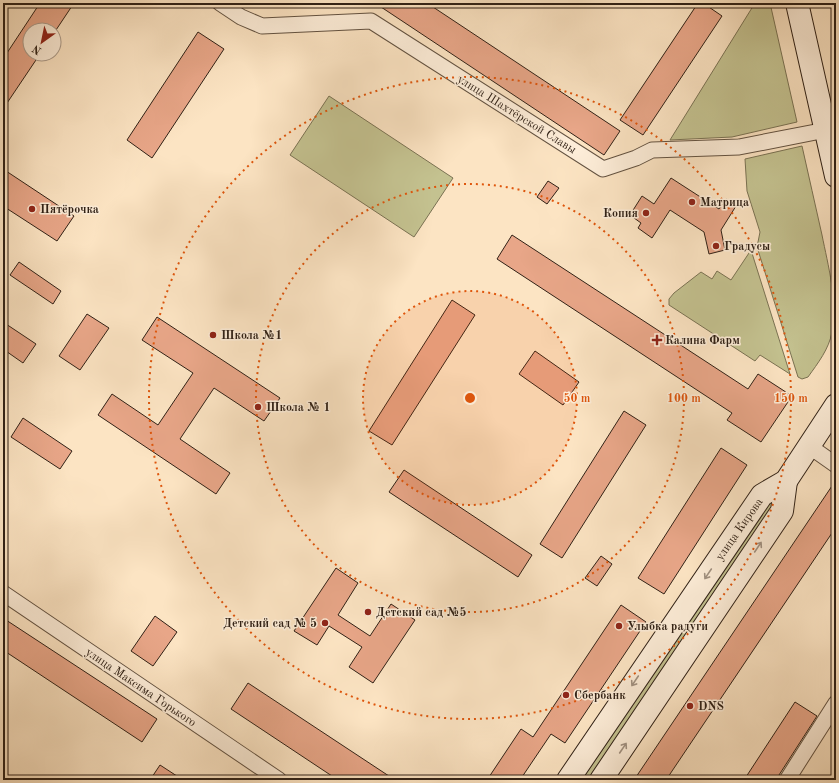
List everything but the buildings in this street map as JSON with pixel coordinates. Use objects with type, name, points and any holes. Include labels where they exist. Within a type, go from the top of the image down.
[{"type":"main road","points":[[797,3],[836,176]]},
{"type":"main road","points":[[786,481],[836,405]]},
{"type":"main road","name":"улица Кирова","points":[[568,780],[762,495],[786,481]]},
{"type":"main road","name":"улица Кирова","points":[[601,780],[782,511],[786,481]]},
{"type":"street","name":"улица Шахтёрской Славы","points":[[220,3],[241,17],[262,26],[371,21],[603,169],[636,158],[652,150],[739,147],[826,130]]},
{"type":"street","points":[[809,446],[836,464]]},
{"type":"street","name":"улица Максима Горького","points":[[3,593],[279,780]]},
{"type":"street","points":[[786,780],[836,703]]},
{"type":"shaded area","points":[[755,3],[770,3],[797,122],[732,137],[670,140]]},
{"type":"shaded area","points":[[329,96],[453,178],[414,237],[290,155]]},
{"type":"shaded area","points":[[802,146],[829,271],[833,296],[834,320],[831,338],[823,356],[808,377],[802,379],[798,377],[757,247],[760,232],[747,191],[745,159]]},
{"type":"shaded area","points":[[751,250],[790,374],[760,355],[755,361],[669,305],[669,299],[674,293],[701,272],[712,279],[717,271],[731,280]]},
{"type":"shaded area","points":[[769,497],[779,499],[593,780],[579,780]]},
{"type":"place","name":"Матрица","points":[[692,202]]},
{"type":"place","name":"Пятёрочка","points":[[32,209]]},
{"type":"place","name":"Копия","points":[[646,213]]},
{"type":"place","name":"Градусы","points":[[716,246]]},
{"type":"place","name":"Школа №1","points":[[213,335]]},
{"type":"place","name":"Калина Фарм","points":[[657,340]]},
{"type":"place","name":"Школа № 1","points":[[258,407]]},
{"type":"place","name":"Детский сад №5","points":[[368,612]]},
{"type":"place","name":"Детский сад № 5","points":[[325,623]]},
{"type":"place","name":"Улыбка радуги","points":[[619,626]]},
{"type":"place","name":"Сбербанк","points":[[566,695]]},
{"type":"place","name":"DNS","points":[[690,706]]}]
